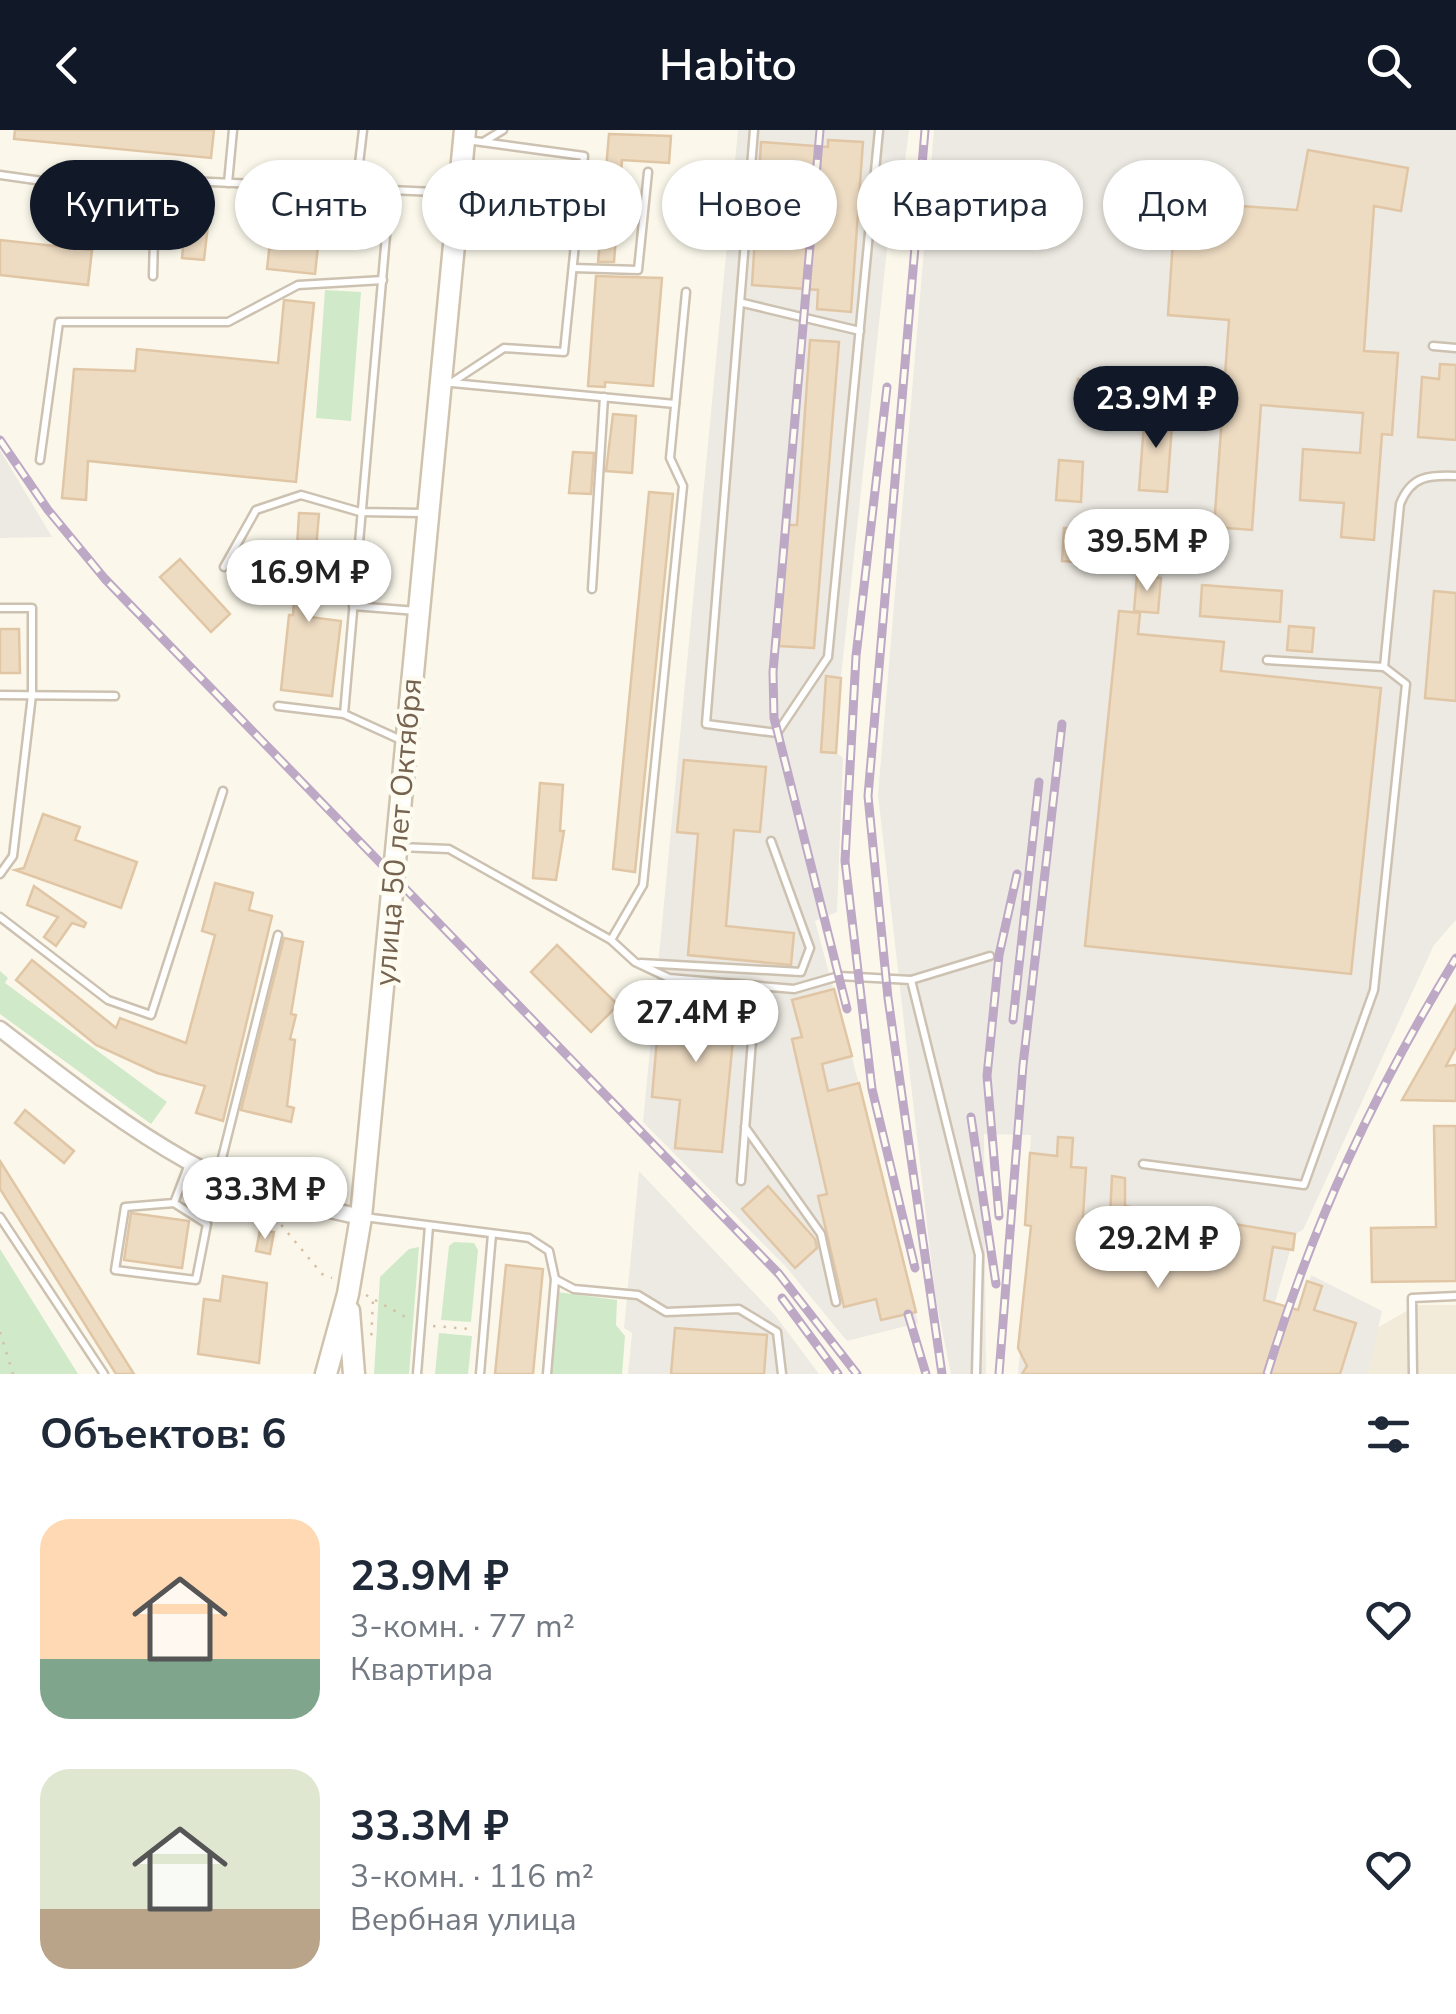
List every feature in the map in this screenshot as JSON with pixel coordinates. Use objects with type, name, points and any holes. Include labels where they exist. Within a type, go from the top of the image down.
[{"type":"main road","name":"улица 50 лет Октября","points":[[349,1290],[362,1217],[418,611],[446,383],[455,250]]},
{"type":"main road","points":[[326,1374],[349,1290]]},
{"type":"main road","points":[[349,1290],[354,1374]]},
{"type":"street","points":[[0,1029],[101,1106],[190,1163],[287,1201],[362,1217]]},
{"type":"lane","points":[[228,182],[232,130]]},
{"type":"lane","points":[[359,160],[363,130]]},
{"type":"lane","points":[[470,137],[503,130]]},
{"type":"lane","points":[[754,130],[706,724],[777,734],[828,658],[879,130]]},
{"type":"lane","points":[[446,383],[504,348],[564,352],[584,156],[470,137]]},
{"type":"lane","points":[[573,268],[638,270],[648,172]]},
{"type":"lane","points":[[0,175],[30,179]]},
{"type":"lane","points":[[215,182],[235,182]]},
{"type":"lane","points":[[154,250],[154,276]]},
{"type":"lane","points":[[344,714],[385,250]]},
{"type":"lane","points":[[40,460],[59,322],[228,322],[298,285],[382,280]]},
{"type":"lane","points":[[611,940],[643,885],[683,486],[670,458],[686,292]]},
{"type":"lane","points":[[743,303],[860,332]]},
{"type":"lane","points":[[1433,346],[1456,348]]},
{"type":"lane","points":[[446,383],[675,404]]},
{"type":"lane","points":[[592,589],[604,397]]},
{"type":"lane","points":[[1384,667],[1400,504],[1406,489],[1424,475],[1456,476]]},
{"type":"lane","points":[[224,567],[256,510],[301,495],[360,512],[429,513]]},
{"type":"lane","points":[[353,606],[418,611]]},
{"type":"lane","points":[[0,608],[32,608],[32,695],[14,856],[0,874]]},
{"type":"lane","points":[[1144,1164],[1304,1184],[1374,990],[1406,684],[1384,667],[1267,660]]},
{"type":"lane","points":[[0,695],[116,696]]},
{"type":"lane","points":[[278,706],[344,714],[406,742]]},
{"type":"lane","points":[[0,917],[108,1000],[151,1015],[223,791]]},
{"type":"lane","points":[[635,962],[801,972],[810,948],[771,841]]},
{"type":"lane","points":[[397,847],[425,844],[449,849],[611,940],[635,962],[669,978],[756,989],[794,989],[855,975],[911,980],[990,956]]},
{"type":"lane","points":[[218,1175],[278,934]]},
{"type":"lane","points":[[911,980],[979,1255],[976,1374]]},
{"type":"lane","points":[[740,1181],[756,989]]},
{"type":"lane","points":[[745,1127],[822,1234],[836,1302]]},
{"type":"lane","points":[[174,1204],[190,1163]]},
{"type":"lane","points":[[174,1204],[207,1224],[196,1280],[115,1270],[124,1208],[174,1204]]},
{"type":"lane","points":[[0,1216],[104,1374]]},
{"type":"lane","points":[[362,1217],[528,1238],[548,1251],[555,1279],[547,1374]]},
{"type":"lane","points":[[416,1374],[428,1226]]},
{"type":"lane","points":[[480,1374],[492,1234]]},
{"type":"lane","points":[[555,1279],[574,1289],[638,1296],[650,1307],[666,1312],[740,1309],[777,1332],[782,1374]]},
{"type":"lane","points":[[1413,1374],[1412,1298],[1456,1296]]},
{"type":"path","points":[[231,1198],[278,1221],[322,1274],[374,1299],[370,1355]]},
{"type":"path","points":[[0,1332],[13,1374]]},
{"type":"shaded area","points":[[738,130],[909,130],[905,160],[857,160],[857,250],[887,250],[841,677],[836,752],[843,758],[837,912],[815,921],[882,1169],[918,1323],[847,1341],[786,1267],[643,1122],[727,250],[837,250],[837,160],[735,160]]},
{"type":"shaded area","points":[[934,130],[1456,130],[1456,920],[1434,945],[1303,1230],[1295,1234],[1254,1374],[1018,1374],[1031,1227],[1025,1225],[1031,1135],[984,1134],[986,1374],[951,1374],[935,1295],[878,795],[924,250],[1083,250],[1083,160],[931,160]]},
{"type":"shaded area","points":[[0,450],[52,537],[0,538]]},
{"type":"shaded area","points":[[639,1171],[775,1315],[819,1374],[628,1374],[632,1333],[624,1328]]},
{"type":"shaded area","points":[[1311,1275],[1382,1311],[1368,1374],[1278,1374]]},
{"type":"shaded area","points":[[1417,1305],[1456,1305],[1456,1374],[1368,1374],[1377,1328]]},
{"type":"green space","points":[[325,290],[361,292],[351,421],[316,418]]},
{"type":"green space","points":[[329,549],[339,554],[335,600],[325,598],[320,590],[324,553]]},
{"type":"green space","points":[[0,971],[8,978],[5,983],[167,1102],[151,1124],[0,1014]]},
{"type":"green space","points":[[454,1242],[474,1243],[478,1250],[471,1322],[441,1320],[449,1246]]},
{"type":"green space","points":[[419,1247],[409,1374],[374,1374],[380,1277],[409,1249]]},
{"type":"green space","points":[[0,1249],[78,1374],[0,1374]]},
{"type":"green space","points":[[557,1292],[617,1300],[616,1325],[625,1336],[622,1374],[551,1374]]},
{"type":"green space","points":[[439,1333],[472,1336],[468,1374],[435,1374]]},
{"type":"building","points":[[15,130],[214,130],[211,158],[14,139]]},
{"type":"building","points":[[609,134],[671,136],[669,160],[607,160]]},
{"type":"building","points":[[828,140],[863,142],[862,160],[857,160],[851,312],[817,309],[818,290],[752,285],[754,250],[837,250],[837,160],[760,160],[761,142],[828,147]]},
{"type":"building","points":[[1308,150],[1408,168],[1401,211],[1374,206],[1364,351],[1398,353],[1392,435],[1382,434],[1374,540],[1341,537],[1344,503],[1300,500],[1303,449],[1360,453],[1363,413],[1261,405],[1252,530],[1214,527],[1229,320],[1168,315],[1172,250],[1244,250],[1244,206],[1297,210]]},
{"type":"building","points":[[0,240],[30,243],[30,250],[92,250],[88,285],[0,275]]},
{"type":"building","points":[[183,250],[205,250],[204,260],[182,258]]},
{"type":"building","points":[[269,250],[318,250],[315,274],[267,269]]},
{"type":"building","points":[[599,250],[615,250],[614,262],[598,262]]},
{"type":"building","points":[[596,276],[662,278],[653,386],[605,382],[605,387],[588,386]]},
{"type":"building","points":[[284,300],[314,303],[296,482],[88,461],[86,500],[62,498],[74,369],[135,371],[137,349],[278,363]]},
{"type":"building","points":[[810,340],[839,342],[814,648],[779,646],[787,525],[797,525]]},
{"type":"building","points":[[1440,364],[1456,365],[1456,440],[1418,437],[1422,377],[1439,379]]},
{"type":"building","points":[[1078,379],[1092,380],[1090,408],[1076,407]]},
{"type":"building","points":[[1145,410],[1173,412],[1167,492],[1139,490]]},
{"type":"building","points":[[613,414],[636,416],[632,473],[606,471]]},
{"type":"building","points":[[573,452],[594,453],[591,494],[569,493]]},
{"type":"building","points":[[1059,460],[1083,462],[1081,502],[1056,500]]},
{"type":"building","points":[[649,492],[673,494],[635,872],[613,869]]},
{"type":"building","points":[[299,513],[319,514],[310,617],[341,621],[332,696],[281,690],[289,615],[293,615]]},
{"type":"building","points":[[1064,528],[1078,529],[1075,562],[1062,561]]},
{"type":"building","points":[[180,559],[230,614],[211,632],[160,577]]},
{"type":"building","points":[[1137,575],[1161,578],[1158,613],[1134,611]]},
{"type":"building","points":[[1202,585],[1282,591],[1280,622],[1200,616]]},
{"type":"building","points":[[1434,591],[1456,593],[1456,701],[1425,698]]},
{"type":"building","points":[[1119,611],[1140,613],[1138,634],[1224,642],[1221,671],[1381,688],[1351,974],[1085,946]]},
{"type":"building","points":[[1289,626],[1314,628],[1312,652],[1287,650]]},
{"type":"building","points":[[0,629],[19,629],[20,673],[0,673]]},
{"type":"building","points":[[826,676],[841,678],[836,753],[821,752]]},
{"type":"building","points":[[684,760],[766,767],[760,832],[734,830],[726,926],[794,933],[791,965],[688,955],[698,834],[677,832]]},
{"type":"building","points":[[540,783],[563,785],[560,831],[564,831],[556,880],[533,878]]},
{"type":"building","points":[[43,814],[80,827],[75,840],[137,862],[121,908],[15,870],[24,868]]},
{"type":"building","points":[[215,883],[253,893],[249,910],[272,916],[223,1121],[196,1113],[205,1086],[157,1073],[96,1045],[16,980],[32,960],[116,1028],[120,1018],[186,1043],[215,935],[202,931]]},
{"type":"building","points":[[34,886],[86,923],[84,927],[72,923],[56,946],[44,937],[58,917],[27,905]]},
{"type":"building","points":[[284,938],[303,942],[291,1014],[296,1015],[290,1039],[295,1040],[287,1106],[294,1108],[291,1122],[241,1110]]},
{"type":"building","points":[[557,945],[618,1005],[591,1032],[531,972]]},
{"type":"building","points":[[834,989],[852,1056],[822,1064],[828,1091],[859,1083],[916,1312],[881,1320],[876,1299],[844,1307],[818,1196],[827,1194],[792,1039],[802,1037],[792,1000]]},
{"type":"building","points":[[661,992],[737,999],[722,1152],[675,1148],[680,1100],[652,1097]]},
{"type":"building","points":[[1456,1005],[1456,1047],[1446,1066],[1456,1065],[1456,1101],[1402,1100]]},
{"type":"building","points":[[25,1110],[74,1151],[64,1163],[15,1123]]},
{"type":"building","points":[[1434,1126],[1456,1126],[1456,1281],[1372,1282],[1371,1228],[1436,1227]]},
{"type":"building","points":[[1058,1137],[1073,1138],[1071,1167],[1086,1168],[1082,1232],[1109,1236],[1112,1176],[1125,1178],[1125,1206],[1295,1234],[1293,1250],[1273,1247],[1264,1300],[1298,1310],[1307,1281],[1322,1286],[1314,1310],[1356,1323],[1340,1374],[1022,1374],[1027,1366],[1018,1348],[1031,1226],[1025,1225],[1030,1153],[1057,1156]]},
{"type":"building","points":[[0,1161],[134,1374],[116,1374],[0,1189]]},
{"type":"building","points":[[768,1186],[815,1239],[817,1248],[795,1268],[742,1209]]},
{"type":"building","points":[[131,1213],[189,1221],[182,1268],[124,1260]]},
{"type":"building","points":[[260,1230],[274,1232],[270,1254],[256,1251]]},
{"type":"building","points":[[506,1265],[543,1269],[533,1374],[495,1374]]},
{"type":"building","points":[[223,1276],[267,1283],[259,1363],[198,1354],[204,1299],[220,1301]]},
{"type":"building","points":[[675,1328],[767,1335],[764,1374],[671,1374]]},
{"type":"railway","points":[[820,130],[773,672],[774,718],[847,1009]]},
{"type":"railway","points":[[925,130],[868,796],[888,998],[942,1374]]},
{"type":"railway","points":[[887,387],[856,656],[845,861],[872,1089],[915,1268]]},
{"type":"railway","points":[[0,440],[48,510],[105,579],[779,1274],[857,1374]]},
{"type":"railway","points":[[999,1374],[1023,1065],[1062,724]]},
{"type":"railway","points":[[1013,1020],[1039,782]]},
{"type":"railway","points":[[999,1216],[987,1076],[999,955],[1017,874]]},
{"type":"railway","points":[[1267,1374],[1305,1264],[1348,1160],[1398,1059],[1456,958]]},
{"type":"railway","points":[[971,1117],[996,1284]]},
{"type":"railway","points":[[782,1298],[838,1374]]},
{"type":"railway","points":[[908,1314],[926,1374]]}]
